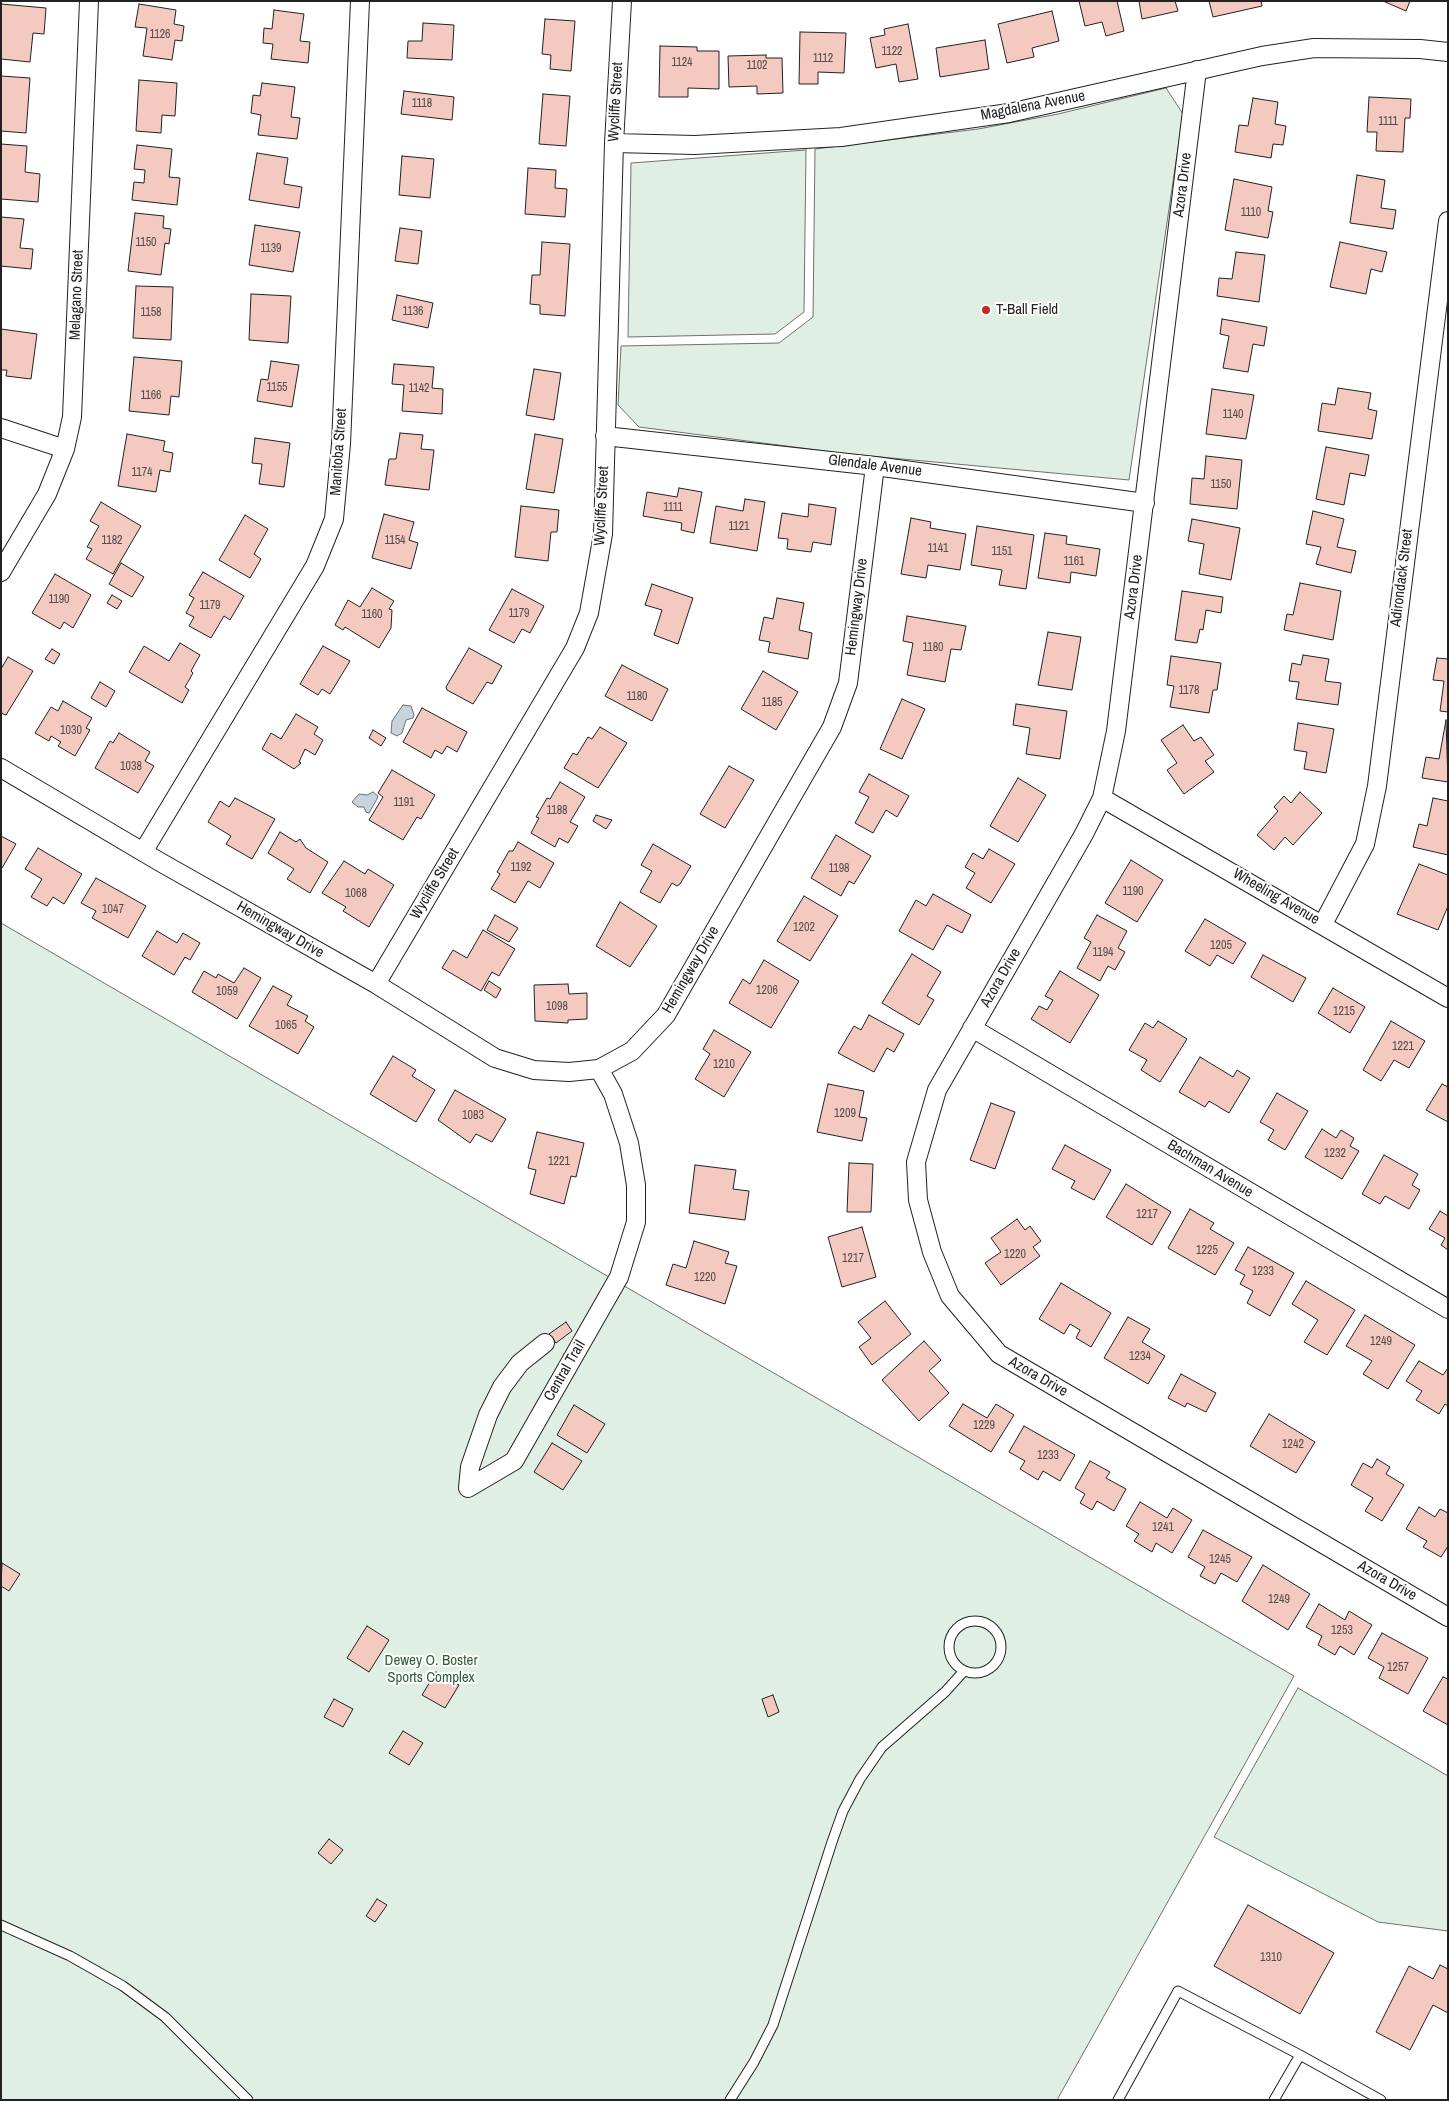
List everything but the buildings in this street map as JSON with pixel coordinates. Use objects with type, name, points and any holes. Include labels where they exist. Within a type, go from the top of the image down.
[{"type":"street","name":"Melagano Street","points":[[1,572],[47,494],[65,449],[72,417],[89,1]]},
{"type":"street","name":"Manitoba Street","points":[[143,852],[315,566],[334,519],[341,444],[360,1]]},
{"type":"street","name":"Wycliffe Street","points":[[376,984],[575,648],[589,613],[603,534],[614,143],[622,1]]},
{"type":"street","name":"Magdalena Avenue","points":[[614,143],[695,145],[841,137],[1009,113],[1262,56],[1314,48],[1448,52]]},
{"type":"street","name":"Azora Drive","points":[[1197,70],[1116,731],[1102,798],[1084,834],[937,1090],[916,1162],[918,1200],[932,1252],[950,1296],[999,1354],[1448,1617]]},
{"type":"street","name":"Adirondack Street","points":[[1322,924],[1365,844],[1377,786],[1448,221]]},
{"type":"street","points":[[1,428],[65,449]]},
{"type":"street","name":"Glendale Avenue","points":[[605,436],[876,466],[1145,503]]},
{"type":"street","name":"Hemingway Drive","points":[[1,768],[143,852],[376,984],[495,1058],[534,1070],[570,1072],[600,1069],[632,1051],[666,1015],[832,726],[848,682],[876,466]]},
{"type":"street","name":"Wheeling Avenue","points":[[1102,798],[1448,998]]},
{"type":"street","name":"Bachman Avenue","points":[[972,1028],[1448,1309]]},
{"type":"street","name":"Central Trail","points":[[544,1343],[520,1363],[502,1387],[488,1415],[470,1467],[468,1488],[514,1461],[619,1277],[636,1222],[636,1185],[629,1143],[613,1094],[600,1069]]},
{"type":"lane","points":[[970,1622],[988,1625],[994,1629],[1000,1642],[1001,1649],[996,1662],[991,1668],[978,1673],[964,1671],[957,1665],[950,1652],[950,1642],[954,1634],[961,1626],[970,1622]]},
{"type":"lane","points":[[730,2100],[754,2062],[773,2025],[843,1810],[860,1779],[882,1747],[945,1692],[964,1671]]},
{"type":"lane","points":[[1,1925],[70,1956],[123,1986],[165,2017],[248,2100]]},
{"type":"lane","points":[[1118,2100],[1178,1991],[1300,2054],[1381,2100]]},
{"type":"lane","points":[[1274,2100],[1300,2054]]},
{"type":"green space","points":[[1166,88],[1183,114],[1129,480],[848,454],[639,427],[618,405],[621,346],[779,343],[813,317],[815,149],[978,129],[1058,114]]},
{"type":"green space","points":[[806,150],[804,312],[775,334],[628,337],[631,163]]},
{"type":"green space","name":"Dewey O. Boster Sports Complex","points":[[1,923],[1294,1676],[1057,2100],[1,2100]]},
{"type":"green space","points":[[1298,1688],[1448,1776],[1448,1931],[1378,1922],[1214,1837]]},
{"type":"shaded area","points":[[403,705],[411,706],[414,715],[413,718],[406,720],[402,733],[397,736],[391,733],[392,721]]},
{"type":"shaded area","points":[[373,792],[378,796],[369,813],[366,812],[364,807],[358,807],[352,802],[359,794],[367,795]]},
{"type":"place","name":"T-Ball Field","points":[[986,310]]}]
